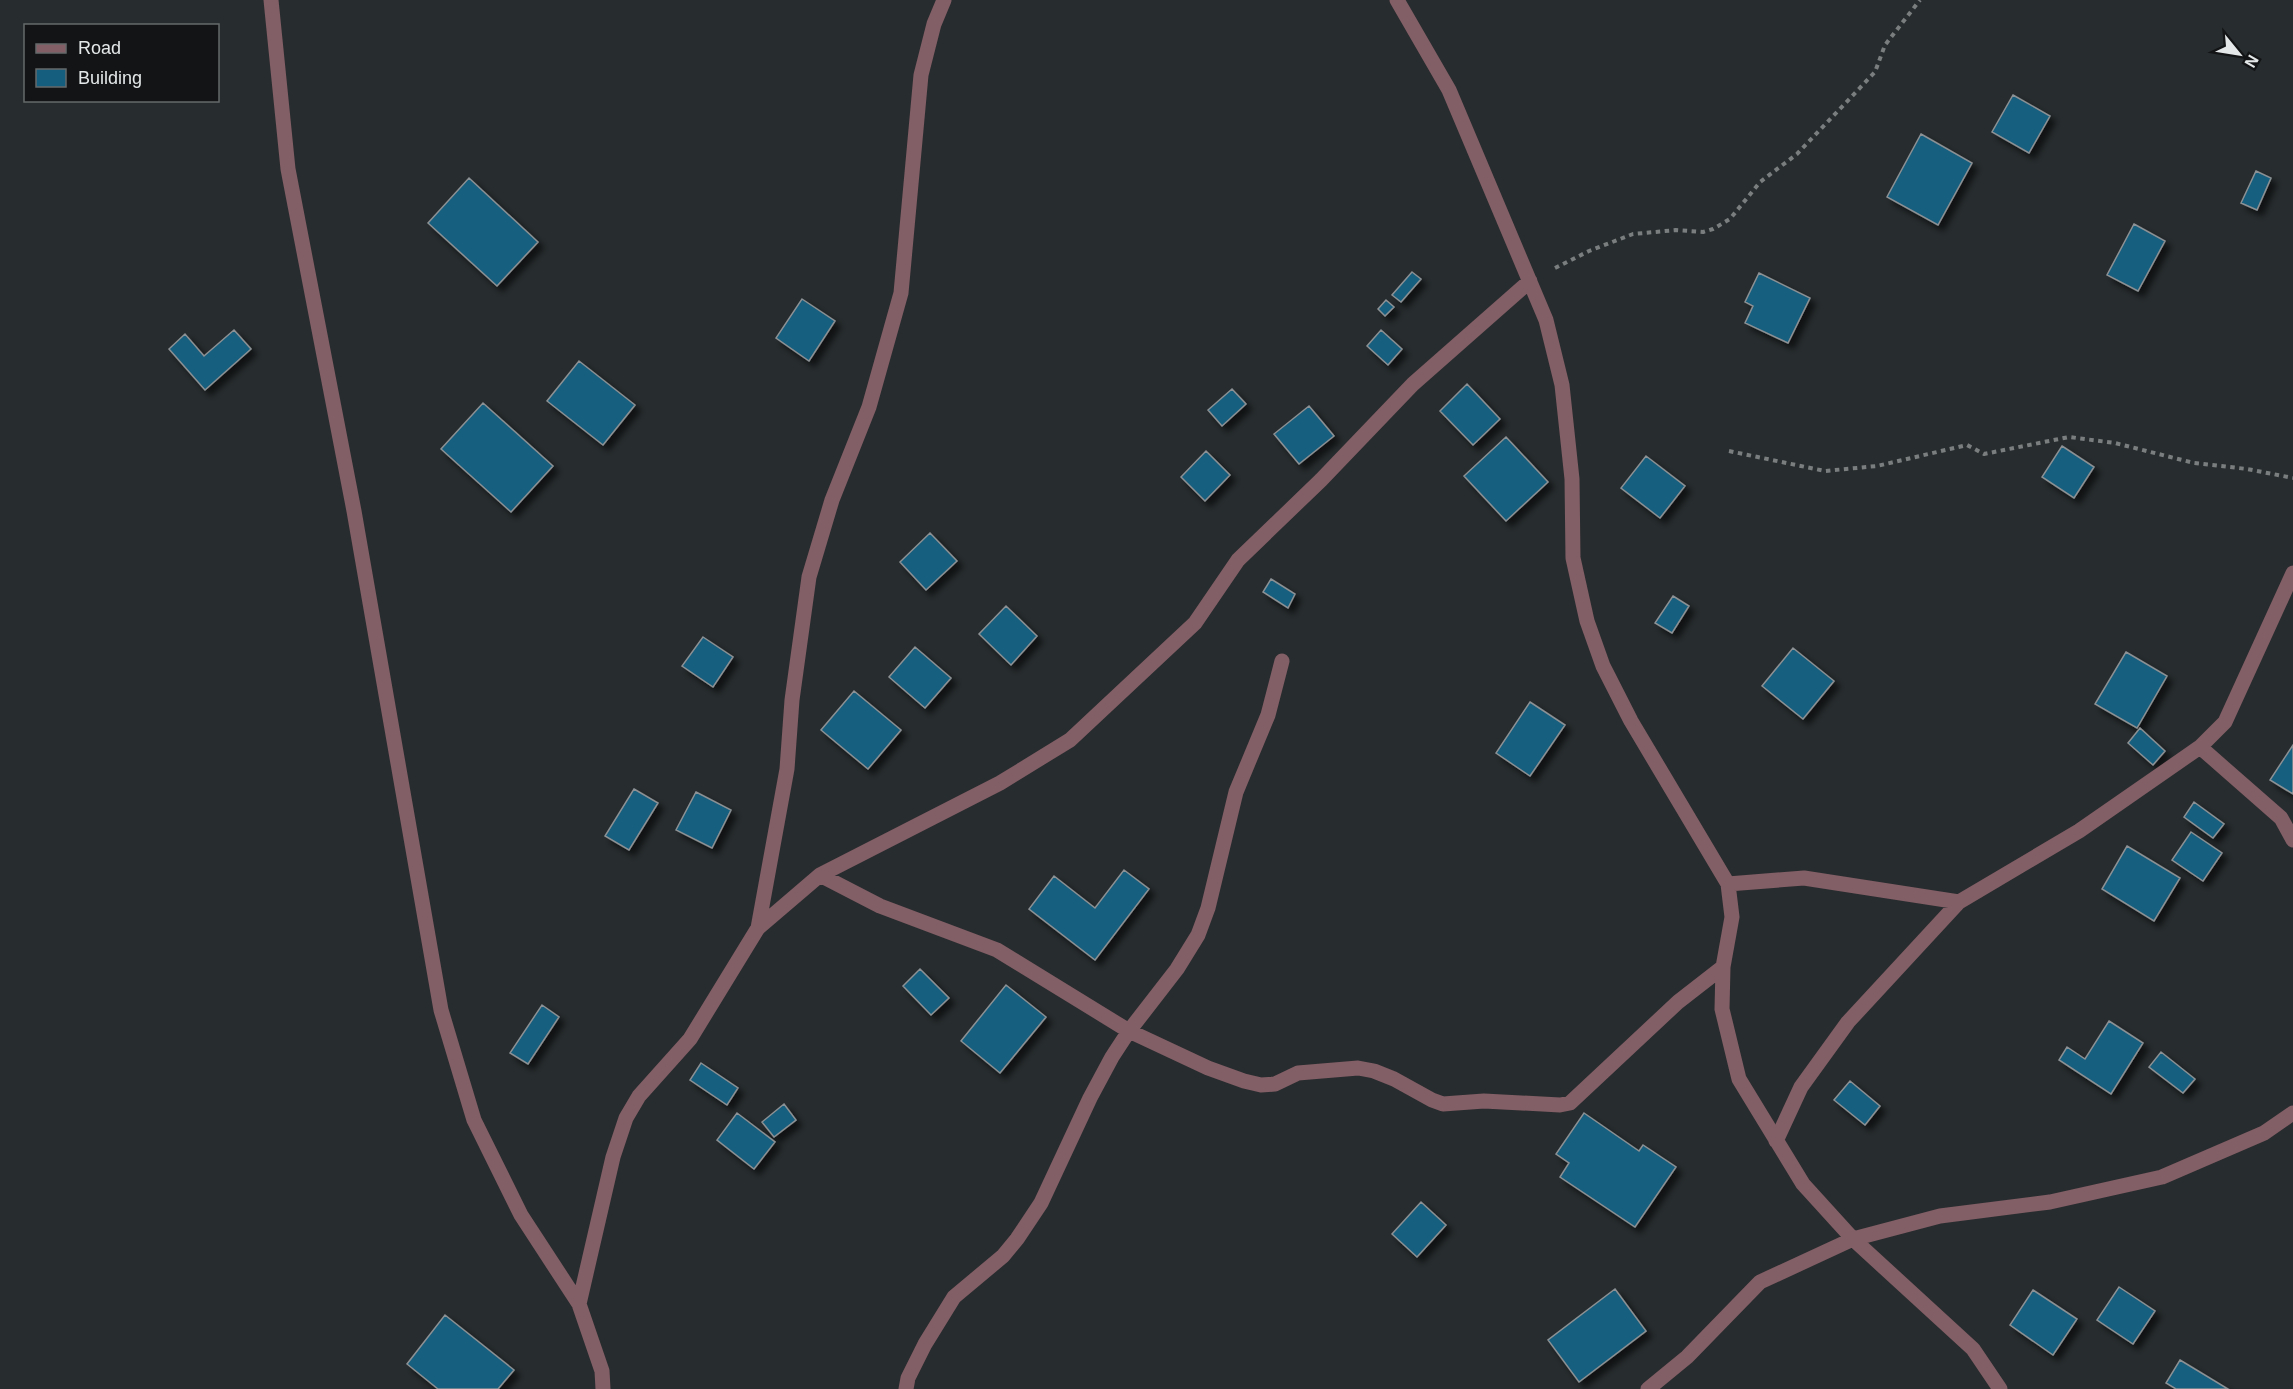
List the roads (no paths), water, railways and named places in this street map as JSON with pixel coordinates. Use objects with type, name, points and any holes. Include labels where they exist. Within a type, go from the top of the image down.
[{"type":"street","points":[[271,0],[288,170],[354,511],[441,1010],[474,1120],[521,1215],[579,1304],[602,1371],[603,1389]]},
{"type":"street","points":[[758,928],[787,769],[792,700],[809,577],[832,500],[869,407],[901,293],[921,75],[934,24],[944,0]]},
{"type":"street","points":[[1397,0],[1449,90],[1546,320],[1562,385],[1572,479],[1573,558],[1587,621],[1603,666],[1631,720],[1728,884],[1732,917],[1724,968],[1722,1008],[1739,1079],[1803,1184],[1853,1239],[1973,1349],[2000,1389]]},
{"type":"street","points":[[579,1304],[613,1157],[626,1118],[639,1096],[690,1039],[758,928],[820,875],[1000,783],[1070,740],[1195,623],[1238,560],[1321,480],[1413,384],[1530,281]]},
{"type":"street","points":[[1776,1141],[1801,1087],[1848,1022],[1959,902],[2079,831],[2200,747],[2225,722],[2293,573]]},
{"type":"street","points":[[906,1389],[908,1378],[925,1344],[954,1297],[1003,1256],[1041,1203],[1090,1098],[1129,1031],[1178,969],[1198,935],[1208,908],[1236,792],[1268,715],[1282,661]]},
{"type":"street","points":[[2200,747],[2281,818],[2293,840]]},
{"type":"street","points":[[820,875],[880,906],[997,951],[1129,1031],[1244,1082],[1261,1085],[1275,1084],[1298,1073],[1358,1068],[1384,1075],[1443,1104],[1484,1101],[1560,1105],[1570,1103],[1678,1002],[1724,968]]},
{"type":"street","points":[[1728,884],[1804,878],[1959,902]]},
{"type":"street","points":[[1648,1389],[1687,1358],[1760,1282],[1853,1239],[1940,1216],[2050,1202],[2162,1176],[2264,1133],[2293,1113]]}]
